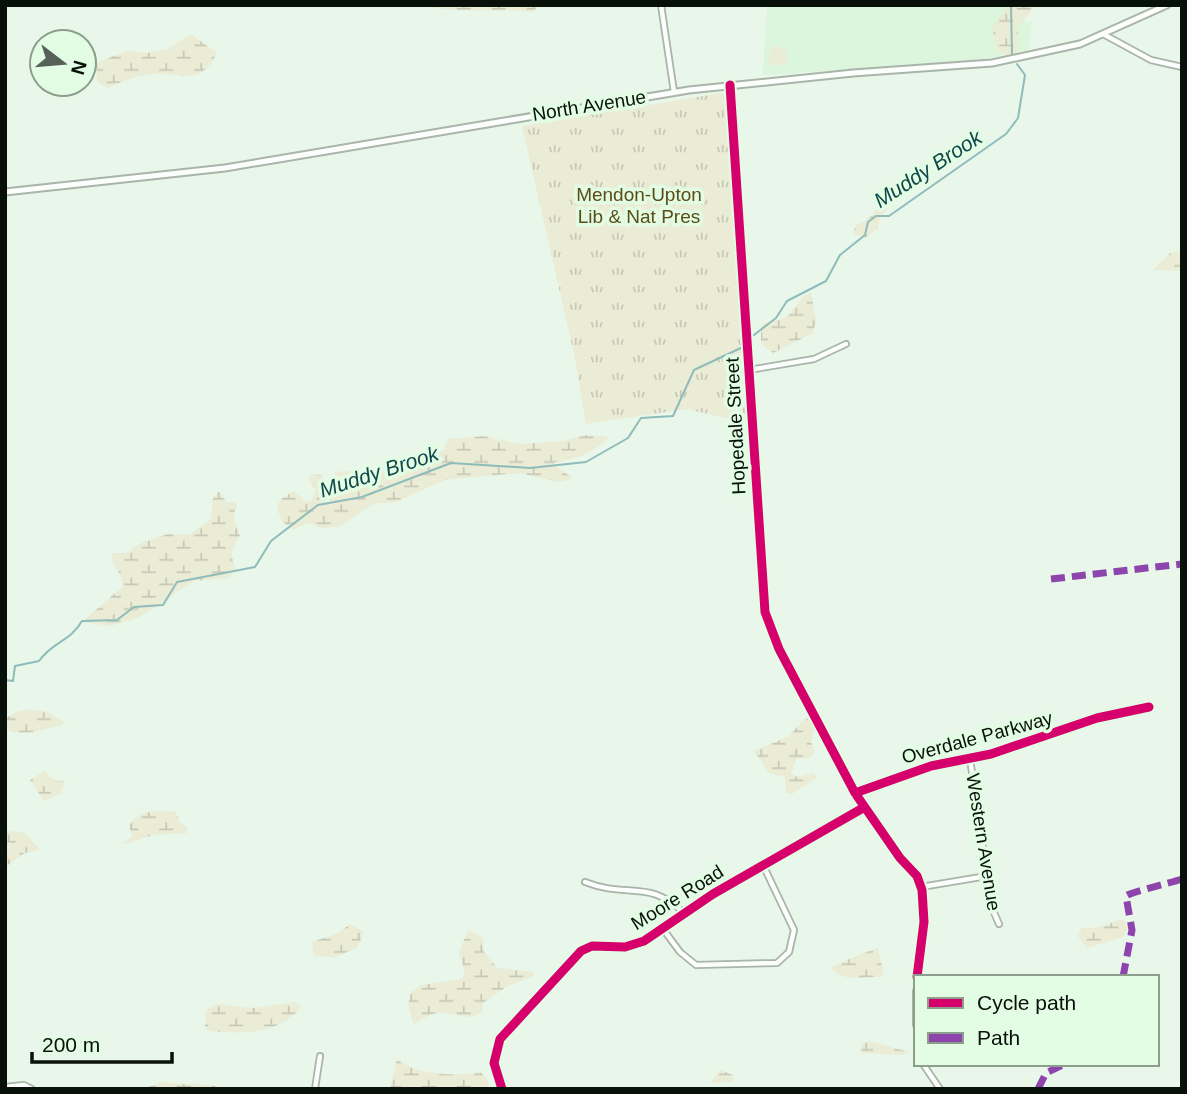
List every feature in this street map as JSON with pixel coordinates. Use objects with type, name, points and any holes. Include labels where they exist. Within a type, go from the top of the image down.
[{"type":"main road","name":"North Avenue","points":[[5,192],[227,168],[674,92],[853,73],[975,66],[1065,48],[1167,5]]},
{"type":"street","points":[[661,5],[674,92]]},
{"type":"street","points":[[1103,34],[1151,60],[1182,67]]},
{"type":"street","name":"Hopedale Street","points":[[730,85],[765,612],[779,649],[855,793],[917,876],[921,887]]},
{"type":"street","points":[[749,370],[814,359],[846,344]]},
{"type":"street","name":"Overdale Parkway","points":[[855,793],[919,769],[970,759],[1046,737],[1097,718],[1149,707]]},
{"type":"street","name":"Western Avenue","points":[[970,759],[992,908],[999,924]]},
{"type":"street","name":"Moore Road","points":[[502,1089],[494,1063],[500,1039],[581,951],[592,946],[631,946],[863,807]]},
{"type":"street","points":[[663,929],[680,953],[696,965],[764,966],[781,960],[793,942],[793,924],[764,865]]},
{"type":"street","points":[[917,975],[923,922],[921,887],[987,876]]},
{"type":"street","points":[[585,882],[607,890],[660,894],[685,914]]},
{"type":"street","points":[[315,1089],[320,1056]]},
{"type":"street","points":[[924,1066],[940,1089]]},
{"type":"street","points":[[5,1087],[19,1084],[32,1089]]},
{"type":"shaded area","points":[[767,5],[1010,5],[1011,19],[1032,23],[1028,51],[969,61],[763,75]]},
{"type":"green space","points":[[422,5],[539,5],[533,12],[449,10]]},
{"type":"green space","points":[[1008,5],[1035,5],[1018,28],[1019,54],[1008,56],[997,51],[992,28]]},
{"type":"green space","points":[[191,34],[217,53],[205,70],[191,76],[150,75],[108,88],[98,83],[98,62],[129,50],[146,53],[168,49]]},
{"type":"green space","points":[[776,46],[786,50],[787,65],[768,65],[771,48]]},
{"type":"green space","name":"Mendon-Upton Lib & Nat Pres","points":[[721,93],[730,99],[751,424],[687,409],[586,424],[574,354],[522,126]]},
{"type":"green space","points":[[915,172],[923,172],[895,199],[880,219],[878,228],[865,238],[853,234],[856,225],[874,213],[883,194],[899,187]]},
{"type":"green space","points":[[1182,250],[1182,271],[1153,270],[1170,253]]},
{"type":"green space","points":[[811,292],[816,320],[813,333],[773,353],[761,344],[761,326],[784,318]]},
{"type":"green space","points":[[585,435],[609,437],[584,454],[555,462],[555,466],[572,477],[569,480],[559,482],[518,473],[445,480],[393,503],[375,503],[339,527],[321,528],[309,523],[292,530],[281,520],[277,506],[281,499],[294,491],[305,501],[311,501],[316,491],[308,479],[312,474],[322,475],[324,501],[330,504],[329,484],[335,472],[412,466],[445,449],[449,439],[484,436],[519,444],[564,441]]},
{"type":"green space","points":[[218,492],[226,502],[236,502],[234,519],[240,536],[232,551],[236,568],[229,578],[194,581],[140,617],[110,626],[82,622],[122,587],[112,553],[126,553],[143,542],[168,534],[189,535],[211,519],[213,498]]},
{"type":"green space","points":[[30,709],[47,712],[66,723],[27,733],[5,729],[5,719],[16,712]]},
{"type":"green space","points":[[806,717],[815,727],[811,742],[815,751],[810,758],[797,758],[791,773],[797,777],[814,773],[817,778],[792,794],[786,793],[785,777],[769,773],[754,751],[789,736]]},
{"type":"green space","points":[[44,771],[55,781],[65,781],[61,793],[44,801],[30,780]]},
{"type":"green space","points":[[162,810],[176,812],[179,821],[188,828],[187,833],[153,835],[122,845],[132,836],[129,826],[136,818]]},
{"type":"green space","points":[[5,830],[25,833],[40,850],[25,853],[5,867]]},
{"type":"green space","points":[[1123,919],[1128,927],[1123,937],[1087,948],[1077,935],[1082,928],[1095,928]]},
{"type":"green space","points":[[350,924],[364,932],[357,948],[333,958],[314,955],[312,942],[338,933]]},
{"type":"green space","points":[[468,930],[483,938],[484,952],[497,968],[533,972],[534,976],[506,987],[483,1003],[482,1012],[474,1016],[435,1013],[414,1025],[408,1005],[411,992],[421,985],[462,979],[465,972],[459,953]]},
{"type":"green space","points":[[878,948],[884,975],[880,977],[841,976],[831,968],[845,961]]},
{"type":"green space","points":[[295,1002],[301,1007],[282,1023],[271,1028],[234,1032],[209,1031],[205,1026],[206,1010],[217,1004],[253,1008]]},
{"type":"green space","points":[[869,1041],[909,1052],[902,1055],[861,1053],[862,1044]]},
{"type":"green space","points":[[397,1058],[404,1064],[424,1071],[460,1074],[480,1072],[488,1080],[488,1088],[390,1089]]},
{"type":"green space","points":[[720,1070],[733,1075],[733,1082],[710,1083]]},
{"type":"green space","points":[[163,1081],[209,1085],[223,1089],[143,1089]]},
{"type":"waterway","name":"Muddy Brook","points":[[1011,5],[1012,54]]},
{"type":"waterway","name":"Muddy Brook","points":[[754,335],[776,318],[787,301],[826,281],[840,255],[865,235],[868,222],[876,216],[889,216],[1006,134],[1018,118],[1025,75],[1017,64]]},
{"type":"waterway","name":"Muddy Brook","points":[[5,680],[13,681],[15,666],[39,661],[82,621],[117,620],[134,607],[163,605],[177,582],[255,567],[271,541],[318,505],[362,497],[451,463],[530,468],[586,462],[628,438],[641,418],[673,416],[694,370],[743,347]]},
{"type":"marked path","points":[[1051,579],[1182,564]]},
{"type":"marked path","points":[[1123,975],[1132,930],[1126,896],[1182,879]]},
{"type":"marked path","points":[[1038,1089],[1046,1073],[1061,1066]]},
{"type":"cycle path","points":[[730,85],[765,612],[779,649],[855,793],[900,858],[917,876],[922,890],[924,922],[917,975]]},
{"type":"cycle path","points":[[855,793],[931,766],[991,754],[1097,718],[1149,707]]},
{"type":"cycle path","points":[[502,1089],[494,1063],[500,1039],[581,951],[592,946],[625,947],[644,941],[713,894],[863,808]]}]
